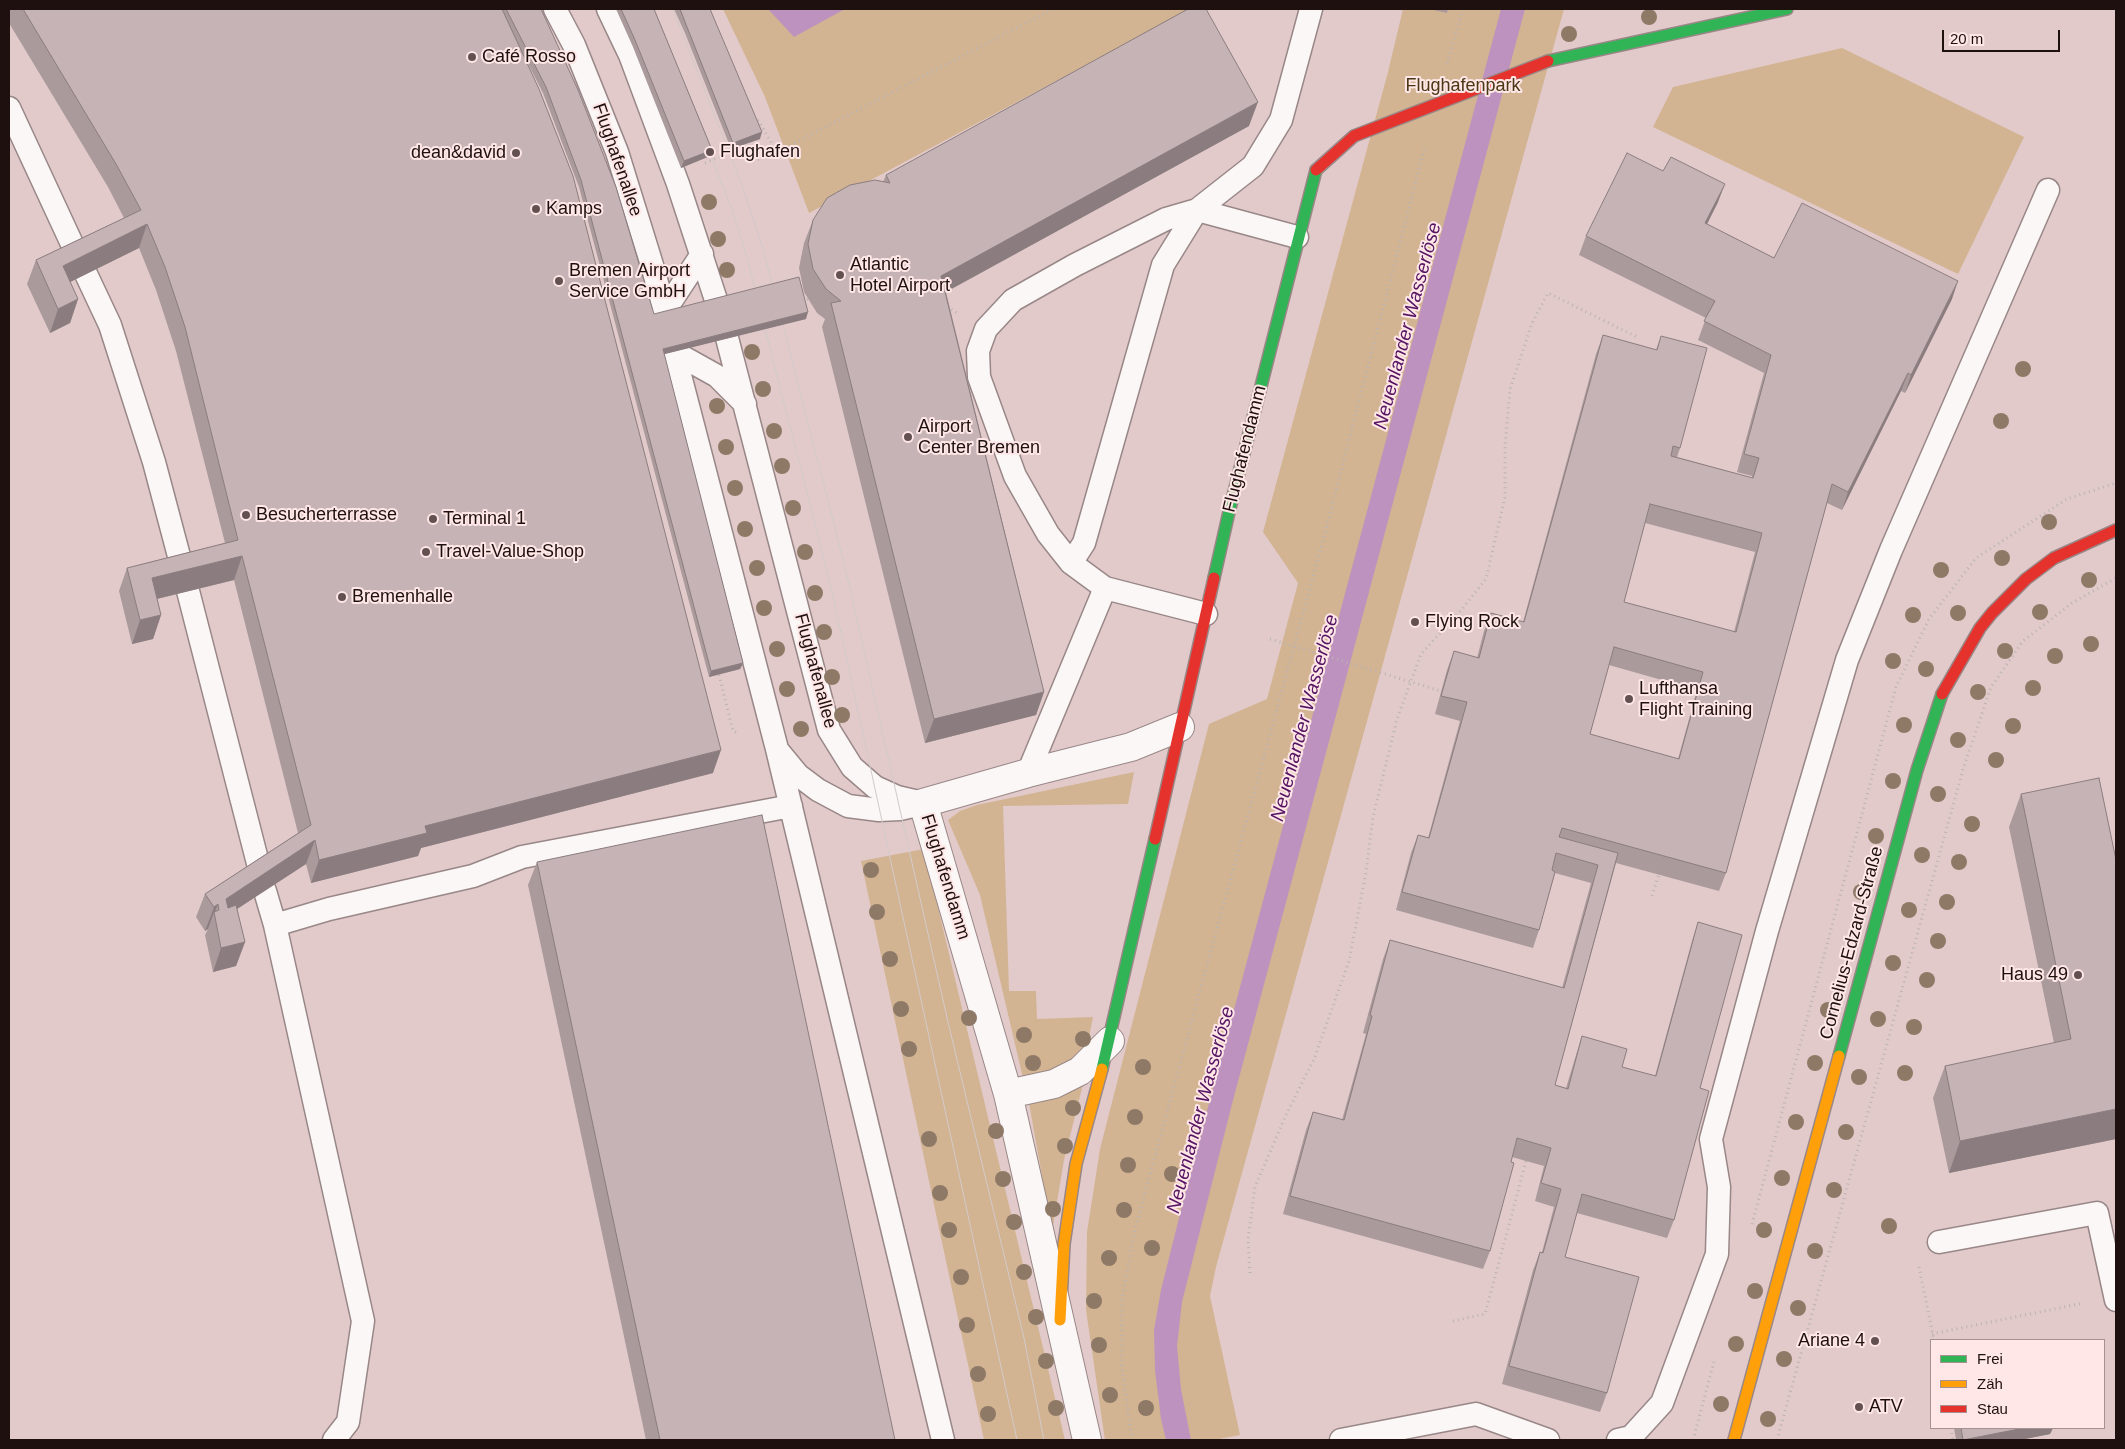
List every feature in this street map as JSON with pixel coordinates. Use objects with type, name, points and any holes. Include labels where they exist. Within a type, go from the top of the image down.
[{"type":"street","points":[[1436,103],[1539,63],[1787,9]]},
{"type":"street","name":"Flughafendamm","points":[[1060,1320],[1064,1244],[1076,1164],[1110,1041],[1206,614],[1297,237],[1315,171],[1354,136],[1436,103]]},
{"type":"street","name":"Cornelius-Edzard-Straße","points":[[1734,1440],[1917,770],[1938,702],[1953,672],[1980,628],[1992,613],[2026,579],[2054,558],[2116,530]]},
{"type":"street","name":"Flughafendamm","points":[[1087,1440],[1008,1094],[923,803],[1028,773],[1131,747],[1180,728]]},
{"type":"street","points":[[1008,1094],[1054,1084],[1080,1071],[1110,1041]]},
{"type":"lane","name":"Flughafenallee","points":[[555,9],[574,45],[616,152],[665,314],[702,254]]},
{"type":"lane","points":[[608,9],[630,55],[702,254],[717,303]]},
{"type":"lane","points":[[1206,614],[1105,588],[1071,563],[1048,534],[1015,476],[979,376],[978,351],[986,329],[1013,300],[1166,220],[1196,210],[1253,166],[1281,120],[1311,9]]},
{"type":"lane","points":[[9,108],[110,325],[151,452],[275,925],[363,1321],[348,1422],[334,1440]]},
{"type":"lane","points":[[1618,1440],[1631,1437],[1662,1403],[1717,1254],[1719,1187],[1711,1139],[1768,931],[1847,660],[1892,550],[2048,190]]},
{"type":"lane","points":[[1196,210],[1297,237]]},
{"type":"lane","points":[[1071,563],[1084,543],[1163,265],[1196,210]]},
{"type":"lane","name":"Flughafenallee","points":[[727,338],[829,730],[852,767],[875,787],[897,797],[923,803]]},
{"type":"lane","points":[[745,404],[717,376],[674,352],[777,749],[943,1440]]},
{"type":"lane","points":[[1028,773],[1105,588]]},
{"type":"lane","points":[[777,749],[798,775],[818,790],[848,806],[886,810],[900,809],[923,803]]},
{"type":"lane","points":[[275,925],[329,909],[472,876],[522,857],[791,806]]},
{"type":"lane","points":[[1939,1242],[2097,1212],[2116,1298]]},
{"type":"lane","points":[[1340,1440],[1476,1414],[1548,1440]]},
{"type":"path","points":[[753,162],[777,152],[1053,9]]},
{"type":"path","points":[[1132,1440],[1122,1368],[1122,1298],[1135,1229],[1294,646],[1436,103],[1464,9]]},
{"type":"path","points":[[758,120],[777,152]]},
{"type":"path","points":[[704,163],[746,146]]},
{"type":"path","points":[[1250,1272],[1248,1240],[1255,1187],[1285,1117],[1314,1060],[1349,961],[1366,872],[1373,817],[1397,719],[1421,654],[1462,609],[1486,579],[1506,497],[1505,447],[1510,389],[1532,323],[1548,293],[1637,337]]},
{"type":"path","points":[[801,301],[808,299]]},
{"type":"path","points":[[1777,1440],[1961,776],[1991,687],[2023,641],[2072,603],[2116,578]]},
{"type":"path","points":[[1270,639],[1441,691]]},
{"type":"path","points":[[1652,896],[1659,874]]},
{"type":"path","points":[[1453,1321],[1485,1314],[1526,1161]]},
{"type":"path","points":[[1934,1339],[1915,1243],[1939,1242]]},
{"type":"path","points":[[1932,1334],[2116,1298]]},
{"type":"green space","points":[[723,9],[1191,9],[809,213],[765,97]]},
{"type":"green space","name":"Flughafenpark","points":[[1403,9],[1564,9],[1216,1267],[1210,1296],[1240,1435],[1214,1440],[1105,1440],[1086,1310],[1087,1232],[1100,1149],[1209,724],[1267,699],[1298,583],[1263,532],[1388,72]]},
{"type":"green space","points":[[1842,48],[2024,137],[1958,274],[1653,127],[1673,87]]},
{"type":"green space","points":[[1134,772],[1128,804],[1003,806],[1009,991],[1036,991],[1037,1019],[1093,1017],[1086,1052],[1051,1072],[1023,1078],[980,895],[948,820],[960,811],[977,805]]},
{"type":"green space","points":[[924,849],[1065,1440],[984,1440],[861,861]]},
{"type":"green space","points":[[1083,1084],[1064,1160],[1052,1232],[1029,1103]]},
{"type":"shaded area","points":[[768,9],[845,9],[794,37]]},
{"type":"shaded area","points":[[1501,9],[1525,9],[1232,1104],[1182,1302],[1177,1346],[1181,1389],[1191,1440],[1166,1440],[1161,1419],[1155,1370],[1154,1330],[1161,1290],[1188,1182]]},
{"type":"building","name":"Terminal 1","points":[[23,9],[502,9],[539,89],[573,176],[721,750],[425,826],[427,833],[319,860],[315,840],[226,899],[228,908],[236,905],[245,942],[221,948],[214,912],[219,910],[218,904],[214,907],[205,894],[311,825],[242,556],[152,578],[161,615],[140,620],[127,568],[238,540],[185,327],[165,267],[147,224],[63,266],[78,299],[58,309],[36,260],[141,210],[116,164]]},
{"type":"building","points":[[506,9],[541,9],[578,90],[616,187],[654,314],[799,277],[808,312],[663,349],[743,663],[711,671],[581,180],[546,87]]},
{"type":"building","points":[[621,9],[654,9],[712,150],[684,161]]},
{"type":"building","points":[[680,9],[710,9],[762,132],[733,143]]},
{"type":"building","name":"Airport Center Bremen","points":[[1188,9],[1206,9],[1258,102],[941,276],[1044,692],[934,719],[831,303],[841,301],[826,289],[813,269],[808,244],[813,220],[827,198],[850,185],[875,180],[890,183],[886,175]]},
{"type":"building","points":[[1627,153],[1663,171],[1671,157],[1725,184],[1705,223],[1774,258],[1802,203],[1958,281],[1911,375],[1908,373],[1848,492],[1832,484],[1726,873],[1562,828],[1559,837],[1618,853],[1555,1085],[1568,1089],[1582,1036],[1627,1049],[1622,1067],[1656,1076],[1698,922],[1742,935],[1700,1088],[1709,1091],[1674,1220],[1582,1194],[1565,1257],[1639,1277],[1607,1393],[1509,1366],[1540,1252],[1543,1253],[1561,1189],[1541,1183],[1551,1148],[1517,1138],[1511,1162],[1514,1163],[1490,1251],[1290,1196],[1313,1112],[1344,1120],[1390,940],[1564,988],[1598,865],[1556,853],[1552,870],[1555,872],[1539,930],[1402,892],[1418,835],[1429,838],[1467,702],[1441,696],[1454,651],[1479,658],[1491,613],[1524,622],[1603,335],[1657,350],[1661,336],[1707,348],[1680,448],[1673,446],[1671,456],[1753,478],[1759,458],[1744,454],[1771,355],[1704,321],[1715,301],[1586,236]],"holes":[[[1650,504],[1762,533],[1736,632],[1624,602]],[[1614,647],[1703,672],[1679,759],[1590,734]]]},
{"type":"building","name":"Haus 49","points":[[2099,778],[2116,860],[2116,1109],[1960,1141],[1945,1066],[2071,1039],[2021,794]]},
{"type":"building","points":[[762,815],[895,1440],[660,1440],[537,862]]},
{"type":"building","points":[[1961,1429],[2019,1429],[1963,1440]]},
{"type":"tram line","points":[[673,9],[743,188],[761,242],[778,306],[846,571],[948,1022],[1024,1338],[1044,1440]]},
{"type":"tram line","points":[[705,141],[733,212],[746,254],[831,587],[1017,1440]]},
{"type":"traffic: fast","points":[[1548,61],[1787,9]]},
{"type":"traffic: fast","points":[[1214,578],[1316,170]]},
{"type":"traffic: fast","points":[[1839,1056],[1917,770],[1942,694]]},
{"type":"traffic: fast","points":[[1102,1069],[1155,839]]},
{"type":"traffic: slow","points":[[1734,1440],[1839,1056]]},
{"type":"traffic: slow","points":[[1060,1320],[1064,1244],[1076,1164],[1102,1069]]},
{"type":"traffic: jam","points":[[1316,170],[1354,136],[1548,61]]},
{"type":"traffic: jam","points":[[1942,694],[1980,628],[1992,613],[2026,579],[2054,558],[2116,530]]},
{"type":"traffic: jam","points":[[1155,839],[1214,578]]},
{"type":"place","name":"Café Rosso","points":[[472,57]]},
{"type":"place","name":"Flughafen","points":[[710,152]]},
{"type":"place","name":"dean&david","points":[[516,153]]},
{"type":"place","name":"Kamps","points":[[536,209]]},
{"type":"place","name":"Atlantic Hotel Airport","points":[[840,275]]},
{"type":"place","name":"Bremen Airport Service GmbH","points":[[559,281]]},
{"type":"place","name":"Airport Center Bremen","points":[[908,437]]},
{"type":"place","name":"Besucherterrasse","points":[[246,515]]},
{"type":"place","name":"Terminal 1","points":[[433,519]]},
{"type":"place","name":"Travel-Value-Shop","points":[[426,552]]},
{"type":"place","name":"Bremenhalle","points":[[342,597]]},
{"type":"place","name":"Flying Rock","points":[[1415,622]]},
{"type":"place","name":"Lufthansa Flight Training","points":[[1629,699]]},
{"type":"place","name":"Haus 49","points":[[2078,975]]},
{"type":"place","name":"Ariane 4","points":[[1875,1341]]},
{"type":"place","name":"ATV","points":[[1859,1407]]},
{"type":"water label","name":"Neuenlander Wasserlöse","points":[[1408,326]]},
{"type":"water label","name":"Neuenlander Wasserlöse","points":[[1305,718]]},
{"type":"water label","name":"Neuenlander Wasserlöse","points":[[1201,1110]]}]
